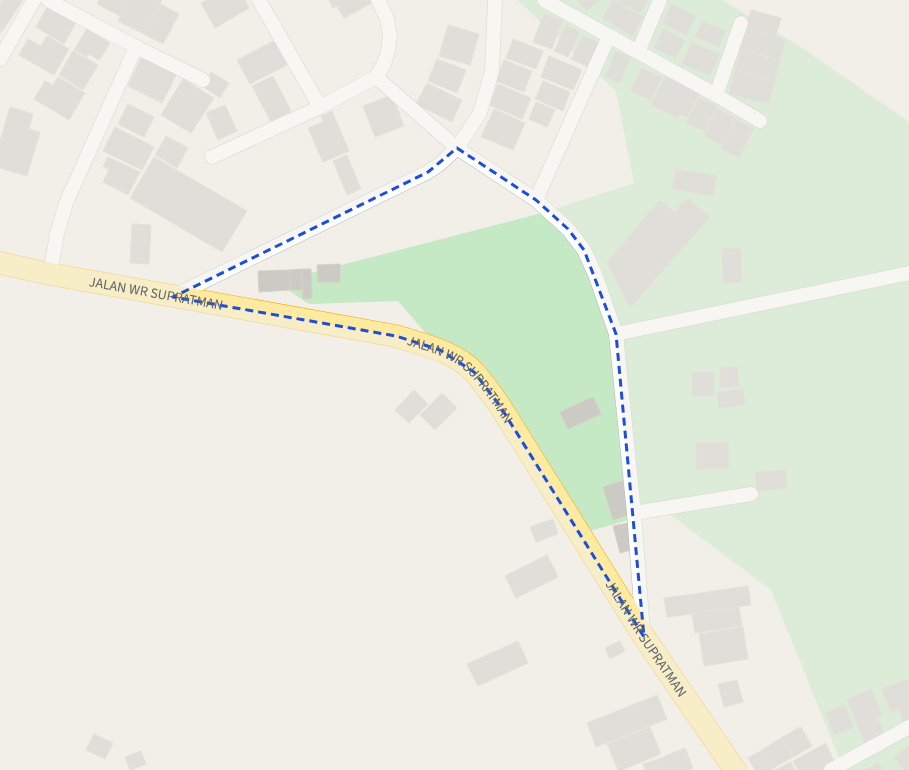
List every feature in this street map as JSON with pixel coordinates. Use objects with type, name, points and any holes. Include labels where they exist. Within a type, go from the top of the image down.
[{"type":"highway","name":"JALAN WR SUPRATMAN","points":[[0,263],[50,274],[396,336],[440,350],[459,361],[474,372],[500,406],[644,637],[735,770]]},
{"type":"street","points":[[0,59],[34,0]]},
{"type":"street","points":[[48,0],[136,47],[203,80]]},
{"type":"street","points":[[259,0],[320,107]]},
{"type":"street","points":[[212,157],[320,107],[376,77],[384,64],[390,36],[387,20],[378,0]]},
{"type":"street","points":[[544,0],[760,121]]},
{"type":"street","points":[[638,52],[660,0]]},
{"type":"street","points":[[173,296],[428,172],[440,164],[457,148],[480,113],[492,71],[497,1]]},
{"type":"street","points":[[716,95],[741,23]]},
{"type":"street","points":[[536,200],[608,36]]},
{"type":"street","points":[[50,274],[57,234],[66,203],[136,47]]},
{"type":"street","points":[[376,77],[457,148],[536,200],[568,229],[584,250],[595,274],[616,334],[634,513],[644,637]]},
{"type":"street","points":[[616,334],[909,273]]},
{"type":"street","points":[[634,513],[751,494]]},
{"type":"street","points":[[831,770],[909,727]]},
{"type":"highlighted area","points":[[457,148],[536,200],[568,229],[584,250],[616,334],[644,637],[500,406],[474,372],[440,350],[396,336],[173,297],[428,172]]},
{"type":"green space","points":[[517,0],[722,0],[801,47],[909,122],[909,770],[844,770],[771,590],[664,510],[586,532],[461,374],[398,301],[309,304],[276,282],[546,212],[634,183],[616,91]]},
{"type":"building","points":[[2,0],[23,0],[0,33],[0,3]]},
{"type":"building","points":[[99,0],[129,0],[120,16],[97,4]]},
{"type":"building","points":[[129,0],[162,0],[144,34],[118,21]]},
{"type":"building","points":[[207,0],[245,0],[249,8],[215,28],[201,3]]},
{"type":"building","points":[[329,0],[370,0],[372,3],[344,18],[337,6],[333,8]]},
{"type":"building","points":[[577,0],[600,0],[587,11]]},
{"type":"building","points":[[613,0],[643,17],[632,36],[602,18]]},
{"type":"building","points":[[616,0],[648,0],[640,13]]},
{"type":"building","points":[[49,4],[77,21],[64,44],[36,27]]},
{"type":"building","points":[[160,4],[179,14],[163,44],[144,34]]},
{"type":"building","points":[[672,4],[696,16],[686,35],[662,23]]},
{"type":"building","points":[[751,10],[781,18],[776,36],[746,29]]},
{"type":"building","points":[[544,14],[562,21],[552,49],[533,42]]},
{"type":"building","points":[[702,21],[726,31],[719,47],[695,37]]},
{"type":"building","points":[[448,25],[479,34],[470,65],[439,56]]},
{"type":"building","points":[[566,25],[580,32],[568,57],[554,51]]},
{"type":"building","points":[[87,29],[110,43],[99,60],[89,54],[87,57],[74,50]]},
{"type":"building","points":[[663,29],[685,40],[676,58],[654,48]]},
{"type":"building","points":[[746,29],[786,39],[780,60],[740,50]]},
{"type":"building","points":[[583,35],[601,44],[590,68],[571,59]]},
{"type":"building","points":[[47,36],[69,49],[54,75],[19,55],[28,39],[41,46]]},
{"type":"building","points":[[513,39],[543,51],[536,69],[506,58]]},
{"type":"building","points":[[274,41],[287,65],[250,84],[237,60]]},
{"type":"building","points":[[691,42],[720,54],[710,76],[682,64]]},
{"type":"building","points":[[740,50],[780,60],[775,81],[735,70]]},
{"type":"building","points":[[73,51],[98,65],[83,90],[59,75]]},
{"type":"building","points":[[615,51],[631,57],[620,83],[605,77]]},
{"type":"building","points":[[143,54],[178,71],[162,103],[128,86]]},
{"type":"building","points":[[549,56],[582,70],[573,90],[541,77]]},
{"type":"building","points":[[437,59],[466,70],[457,93],[428,81]]},
{"type":"building","points":[[504,60],[532,71],[524,92],[496,81]]},
{"type":"building","points":[[641,68],[662,77],[651,100],[631,91]]},
{"type":"building","points":[[735,70],[775,81],[769,104],[729,94]]},
{"type":"building","points":[[211,72],[229,83],[220,98],[202,86]]},
{"type":"building","points":[[273,76],[291,111],[271,122],[252,86]]},
{"type":"building","points":[[665,76],[700,92],[687,118],[680,114],[678,118],[651,105]]},
{"type":"building","points":[[58,77],[85,93],[69,120],[34,99],[45,81],[53,85]]},
{"type":"building","points":[[183,79],[214,98],[191,133],[161,115]]},
{"type":"building","points":[[543,81],[570,92],[563,111],[535,99]]},
{"type":"building","points":[[427,83],[462,100],[452,122],[416,104]]},
{"type":"building","points":[[498,84],[531,98],[522,119],[489,105]]},
{"type":"building","points":[[392,95],[404,126],[375,137],[363,106]]},
{"type":"building","points":[[699,98],[717,106],[705,131],[686,123]]},
{"type":"building","points":[[536,102],[555,110],[547,127],[529,119]]},
{"type":"building","points":[[128,104],[154,117],[144,137],[118,124]]},
{"type":"building","points":[[225,105],[237,131],[218,140],[206,113]]},
{"type":"building","points":[[10,107],[33,114],[29,129],[40,132],[27,176],[0,168],[0,141]]},
{"type":"building","points":[[494,109],[525,123],[513,150],[481,137]]},
{"type":"building","points":[[717,109],[736,118],[723,145],[704,136]]},
{"type":"building","points":[[332,111],[349,151],[323,162],[308,128],[323,122],[321,116]]},
{"type":"building","points":[[735,120],[754,128],[739,158],[721,149]]},
{"type":"building","points":[[115,127],[154,147],[142,170],[103,151]]},
{"type":"building","points":[[166,136],[188,148],[177,168],[155,155]]},
{"type":"building","points":[[347,155],[361,189],[347,195],[333,161]]},
{"type":"building","points":[[108,157],[140,172],[128,195],[103,182],[109,170],[103,166]]},
{"type":"building","points":[[154,157],[247,211],[222,252],[130,198]]},
{"type":"building","points":[[676,169],[717,176],[713,196],[672,189]]},
{"type":"building","points":[[687,198],[710,217],[630,308],[607,262],[660,200],[675,212]]},
{"type":"building","points":[[132,224],[151,225],[149,264],[130,263]]},
{"type":"building","points":[[741,248],[742,282],[723,283],[722,249]]},
{"type":"building","points":[[340,264],[340,282],[318,282],[317,265]]},
{"type":"building","points":[[302,269],[311,269],[312,298],[303,299]]},
{"type":"building","points":[[302,269],[302,290],[290,290],[289,270]]},
{"type":"building","points":[[289,270],[290,290],[259,292],[258,271]]},
{"type":"building","points":[[737,366],[739,386],[721,388],[720,368]]},
{"type":"building","points":[[692,372],[714,372],[714,396],[693,396]]},
{"type":"building","points":[[743,389],[745,405],[719,408],[717,392]]},
{"type":"building","points":[[414,390],[428,404],[409,423],[395,410]]},
{"type":"building","points":[[442,393],[457,408],[435,430],[420,415]]},
{"type":"building","points":[[593,397],[601,414],[568,429],[560,412]]},
{"type":"building","points":[[728,442],[729,468],[697,469],[696,443]]},
{"type":"building","points":[[786,470],[787,488],[757,491],[755,472]]},
{"type":"building","points":[[622,481],[632,514],[613,520],[603,487]]},
{"type":"building","points":[[553,519],[558,534],[536,542],[530,527]]},
{"type":"building","points":[[628,523],[635,549],[620,553],[613,526]]},
{"type":"building","points":[[547,555],[558,577],[516,598],[505,576]]},
{"type":"building","points":[[748,586],[751,605],[691,614],[688,595]]},
{"type":"building","points":[[688,595],[691,614],[667,617],[664,598]]},
{"type":"building","points":[[739,607],[742,626],[695,633],[692,614]]},
{"type":"building","points":[[743,627],[748,659],[704,666],[699,634]]},
{"type":"building","points":[[518,641],[528,663],[478,686],[467,664]]},
{"type":"building","points":[[620,641],[625,651],[610,659],[605,648]]},
{"type":"building","points":[[908,679],[909,722],[904,724],[899,709],[891,712],[882,689]]},
{"type":"building","points":[[737,680],[743,702],[724,707],[718,684]]},
{"type":"building","points":[[871,689],[882,716],[878,718],[885,736],[865,744],[847,699]]},
{"type":"building","points":[[657,695],[667,719],[596,747],[587,723]]},
{"type":"building","points":[[844,705],[854,727],[834,735],[825,713]]},
{"type":"building","points":[[650,727],[661,754],[622,770],[618,770],[607,744]]},
{"type":"building","points":[[801,727],[812,746],[793,757],[781,738]]},
{"type":"building","points":[[94,734],[113,743],[105,759],[86,750]]},
{"type":"building","points":[[781,738],[793,757],[770,770],[759,752]]},
{"type":"building","points":[[826,743],[835,763],[820,770],[798,770],[793,761]]},
{"type":"building","points":[[909,745],[909,770],[904,770],[894,757]]},
{"type":"building","points":[[685,748],[693,768],[688,770],[660,770],[656,760]]},
{"type":"building","points":[[141,751],[146,764],[130,770],[125,757]]},
{"type":"building","points":[[759,752],[770,770],[755,770],[748,758]]},
{"type":"building","points":[[656,760],[660,770],[645,770],[643,764]]},
{"type":"building","points":[[791,762],[795,770],[775,770]]},
{"type":"building","points":[[879,763],[882,770],[865,770]]}]
